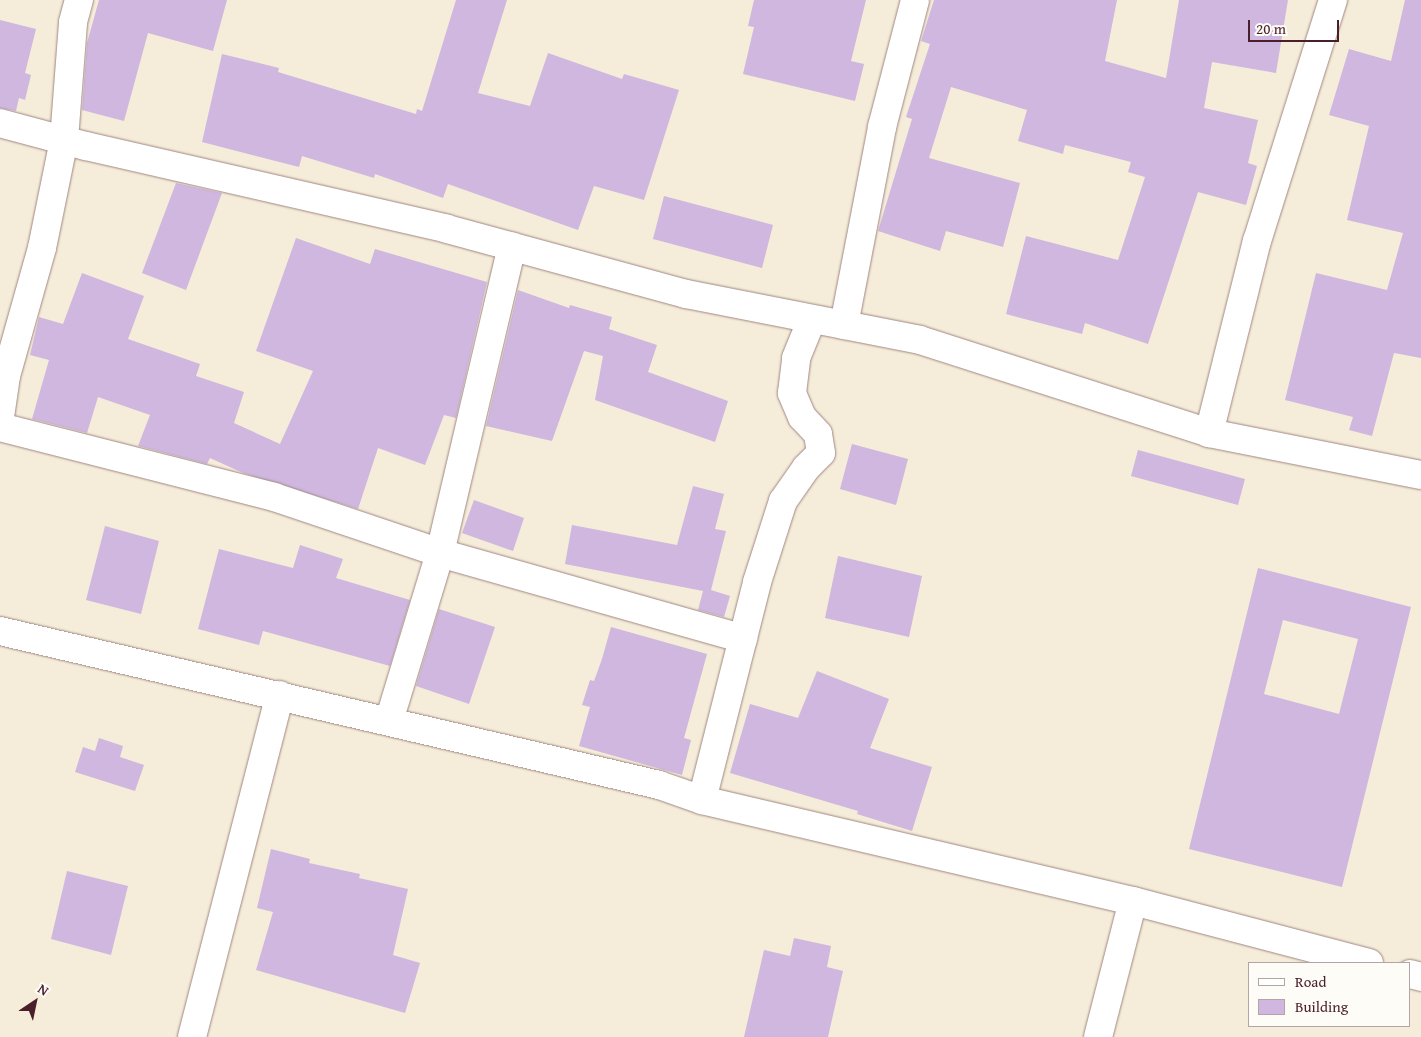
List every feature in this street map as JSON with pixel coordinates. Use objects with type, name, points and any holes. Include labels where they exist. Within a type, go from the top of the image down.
[{"type":"street","points":[[0,417],[6,376],[42,248],[64,140],[73,22],[79,0]]},
{"type":"street","points":[[844,325],[882,127],[915,0]]},
{"type":"street","points":[[1209,433],[1257,241],[1332,0]]},
{"type":"street","points":[[0,123],[64,140],[512,246],[686,294],[920,340],[1209,433],[1421,475]]},
{"type":"street","points":[[389,721],[440,553],[512,246]]},
{"type":"street","points":[[702,800],[742,639],[783,501],[806,468],[822,453],[818,434],[802,417],[792,393],[796,358],[812,319]]},
{"type":"street","points":[[0,426],[274,497],[440,553],[742,639]]},
{"type":"street","points":[[0,631],[659,785],[702,800],[1133,901],[1365,962]]},
{"type":"street","points":[[192,1037],[280,695]]},
{"type":"street","points":[[1098,1037],[1133,901]]},
{"type":"building","points":[[99,0],[227,0],[213,51],[148,33],[124,121],[82,110],[87,43]]},
{"type":"building","points":[[456,0],[507,0],[478,93],[530,106],[548,53],[622,79],[624,74],[679,90],[644,200],[594,186],[578,230],[448,184],[443,198],[375,174],[374,178],[302,156],[299,167],[202,142],[222,54],[279,68],[278,72],[416,114],[417,109],[422,111]]},
{"type":"building","points":[[754,0],[866,0],[851,61],[864,64],[855,101],[743,74],[754,27],[748,26]]},
{"type":"building","points":[[934,0],[1117,0],[1105,61],[1166,78],[1179,0],[1288,0],[1276,73],[1212,62],[1204,108],[1258,120],[1248,163],[1257,166],[1246,205],[1198,192],[1148,344],[1085,323],[1082,334],[1006,314],[1026,236],[1118,260],[1145,177],[1128,172],[1131,162],[1065,145],[1063,154],[1018,141],[1027,110],[951,87],[929,158],[1020,183],[1003,247],[946,231],[940,251],[878,231],[912,119],[906,117],[930,44],[921,41]]},
{"type":"building","points":[[1405,0],[1421,0],[1421,358],[1394,353],[1372,436],[1349,430],[1353,417],[1285,400],[1316,273],[1387,290],[1403,233],[1347,220],[1369,126],[1329,115],[1349,49],[1391,61]]},
{"type":"building","points":[[0,20],[36,29],[25,73],[31,75],[25,100],[19,98],[16,111],[0,108]]},
{"type":"building","points":[[176,183],[222,193],[186,290],[142,273]]},
{"type":"building","points":[[664,196],[773,225],[762,268],[653,239]]},
{"type":"building","points":[[296,238],[370,264],[375,249],[487,282],[456,418],[444,415],[425,465],[378,448],[358,509],[243,473],[210,458],[207,464],[138,446],[150,415],[98,397],[87,433],[32,419],[49,360],[30,355],[39,317],[63,324],[82,273],[144,296],[128,339],[200,364],[196,376],[244,392],[234,423],[280,444],[313,371],[256,351]]},
{"type":"building","points":[[518,290],[569,308],[570,305],[612,317],[609,329],[657,345],[648,372],[728,401],[715,442],[595,400],[603,356],[584,351],[552,441],[486,426]]},
{"type":"building","points":[[852,444],[908,459],[896,505],[840,489]]},
{"type":"building","points":[[1138,450],[1245,479],[1238,505],[1131,476]]},
{"type":"building","points":[[693,486],[724,494],[715,529],[726,531],[711,590],[730,596],[724,617],[698,610],[703,591],[565,564],[572,525],[677,545]]},
{"type":"building","points":[[474,500],[524,518],[513,551],[462,533]]},
{"type":"building","points":[[105,526],[159,541],[141,614],[86,600]]},
{"type":"building","points":[[300,545],[343,559],[336,578],[410,600],[390,666],[263,631],[259,645],[198,629],[219,549],[293,568]]},
{"type":"building","points":[[838,556],[922,576],[909,637],[825,618]]},
{"type":"building","points":[[1258,568],[1411,607],[1342,887],[1189,849]],"holes":[[[1283,620],[1358,639],[1339,714],[1264,694]]]},
{"type":"building","points":[[439,609],[495,627],[469,704],[416,686]]},
{"type":"building","points":[[611,627],[707,654],[684,738],[691,740],[682,775],[579,746],[590,707],[582,705],[590,680],[594,681]]},
{"type":"building","points":[[817,671],[889,699],[870,748],[932,767],[912,831],[857,814],[858,811],[730,773],[750,704],[798,718]]},
{"type":"building","points":[[99,738],[123,746],[120,757],[144,765],[135,791],[75,772],[83,747],[95,751]]},
{"type":"building","points":[[271,849],[310,859],[309,863],[360,874],[359,878],[408,889],[393,955],[420,963],[405,1013],[256,970],[273,912],[257,908]]},
{"type":"building","points":[[67,871],[128,886],[111,955],[51,939]]},
{"type":"building","points":[[794,938],[831,946],[827,967],[843,971],[828,1037],[744,1037],[764,950],[790,956]]}]
